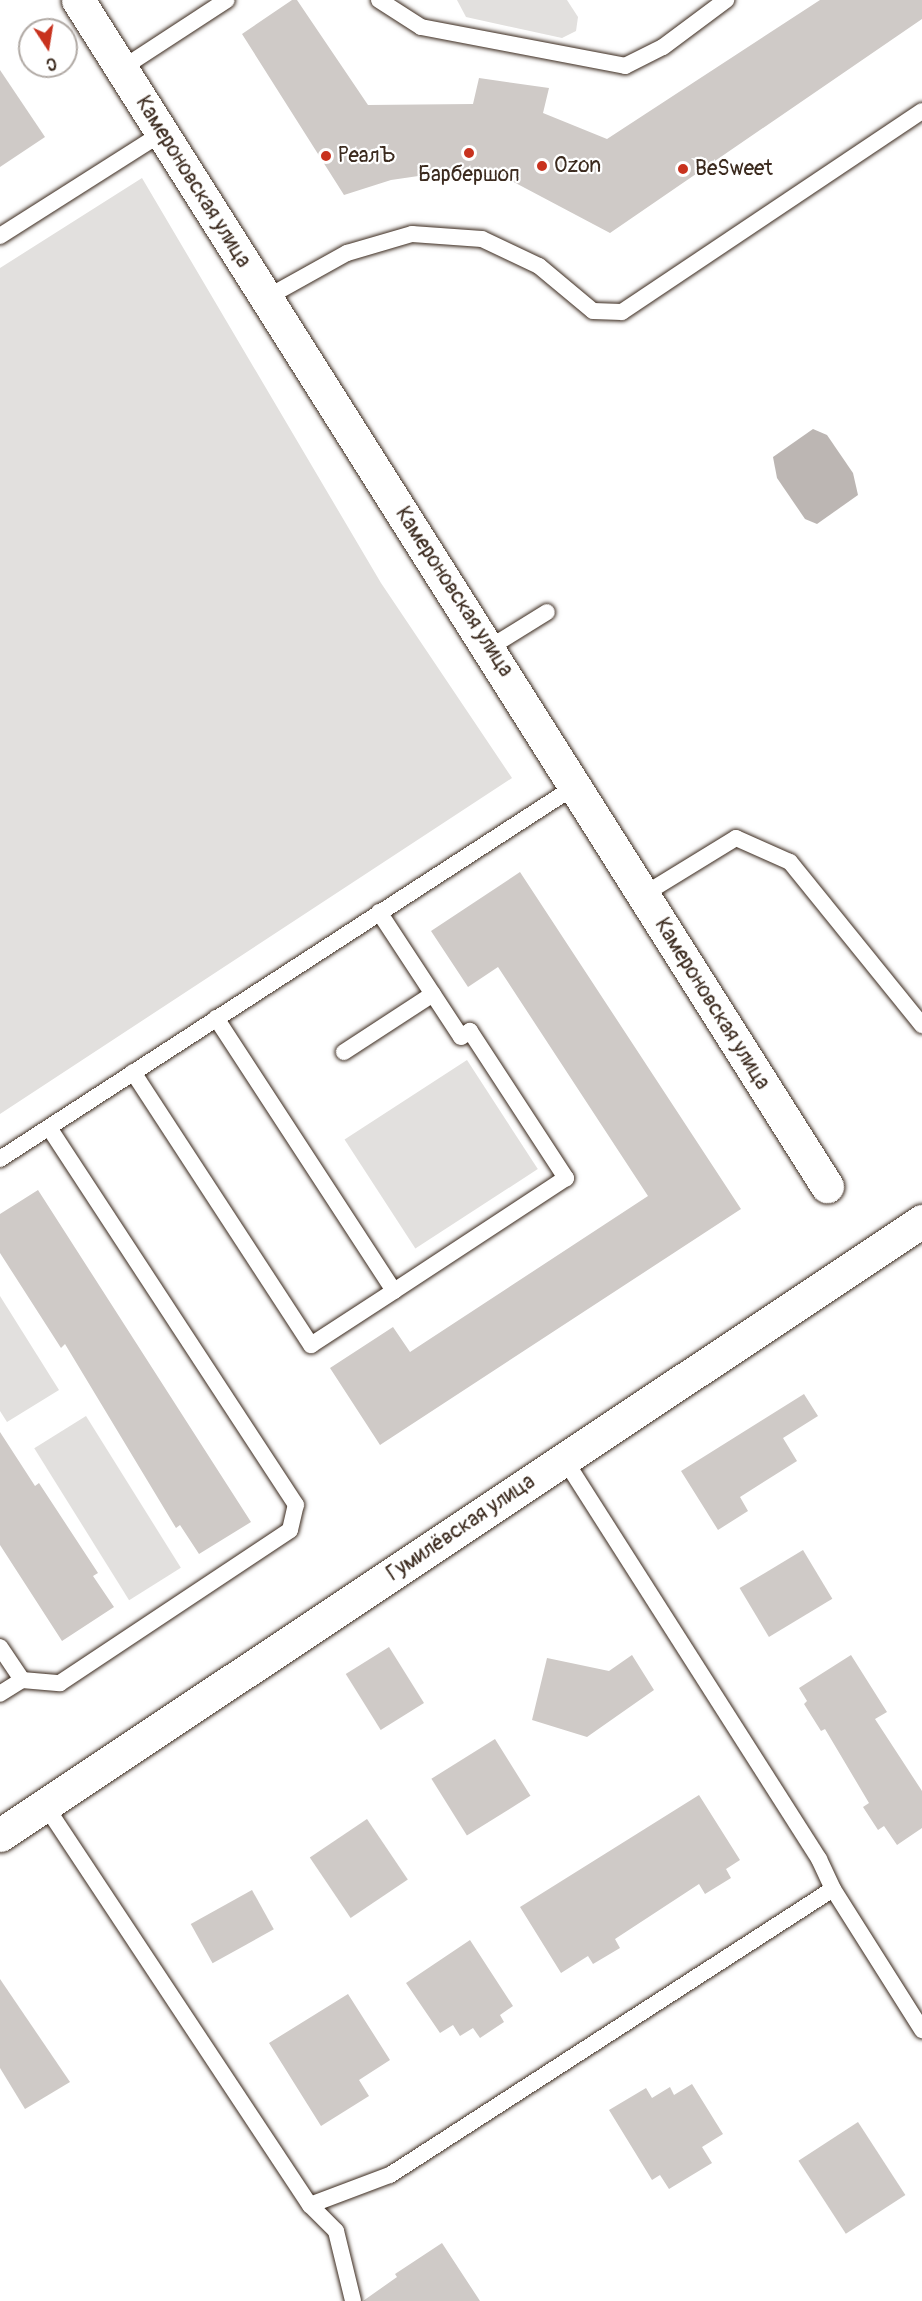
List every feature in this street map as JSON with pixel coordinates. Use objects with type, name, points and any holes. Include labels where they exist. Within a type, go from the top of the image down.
[{"type":"street","name":"Камероновская улица","points":[[78,0],[577,785],[827,1186]]},
{"type":"street","name":"Гумилёвская улица","points":[[0,1835],[922,1221]]},
{"type":"lane","points":[[121,69],[227,0]]},
{"type":"lane","points":[[388,3],[421,27],[625,66],[663,47],[726,0]]},
{"type":"lane","points":[[266,298],[347,253],[412,234],[482,239],[539,266],[593,311],[622,312],[922,111]]},
{"type":"lane","points":[[0,236],[162,133]]},
{"type":"lane","points":[[489,648],[547,612]]},
{"type":"lane","points":[[0,1159],[50,1129],[133,1072],[577,785]]},
{"type":"lane","points":[[644,895],[736,838],[790,862],[922,1025]]},
{"type":"lane","points":[[133,1072],[311,1345],[566,1178],[470,1031],[460,1037],[379,912]]},
{"type":"lane","points":[[344,1052],[433,994]]},
{"type":"lane","points":[[216,1018],[394,1291]]},
{"type":"lane","points":[[0,1694],[22,1680],[60,1683],[290,1530],[296,1505],[50,1129]]},
{"type":"lane","points":[[564,1458],[819,1859],[834,1889],[922,2030]]},
{"type":"lane","points":[[0,1647],[22,1680]]},
{"type":"lane","points":[[45,1805],[310,2205],[336,2231],[353,2301]]},
{"type":"lane","points":[[310,2205],[390,2175],[834,1889]]},
{"type":"shaded area","points":[[457,0],[567,0],[578,17],[576,31],[562,38],[466,17]]},
{"type":"shaded area","points":[[142,178],[381,583],[512,778],[0,1114],[0,268]]},
{"type":"shaded area","points":[[813,429],[827,435],[853,473],[858,495],[817,524],[805,519],[777,478],[773,457]]},
{"type":"shaded area","points":[[467,1060],[538,1169],[415,1249],[345,1140]]},
{"type":"shaded area","points":[[0,1296],[59,1390],[7,1422],[0,1411]]},
{"type":"shaded area","points":[[86,1416],[181,1568],[129,1600],[34,1448]]},
{"type":"building","points":[[292,0],[297,0],[368,105],[473,104],[479,78],[549,88],[543,113],[607,139],[820,0],[922,0],[922,19],[610,233],[508,179],[439,173],[391,180],[344,195],[242,34]]},
{"type":"building","points":[[0,70],[45,137],[0,167]]},
{"type":"building","points":[[520,872],[741,1209],[380,1445],[330,1368],[393,1327],[410,1352],[648,1196],[498,967],[468,987],[431,931]]},
{"type":"building","points":[[38,1190],[251,1522],[199,1554],[180,1525],[176,1528],[65,1344],[61,1348],[0,1253],[0,1214]]},
{"type":"building","points":[[804,1394],[818,1416],[783,1438],[797,1461],[740,1497],[748,1511],[718,1530],[681,1471]]},
{"type":"building","points":[[0,1432],[35,1486],[39,1483],[98,1573],[93,1576],[114,1607],[62,1641],[0,1545]]},
{"type":"building","points":[[803,1550],[832,1599],[769,1637],[740,1588]]},
{"type":"building","points":[[389,1647],[424,1703],[381,1730],[346,1674]]},
{"type":"building","points":[[632,1655],[654,1690],[587,1737],[532,1720],[547,1658],[609,1671]]},
{"type":"building","points":[[851,1655],[887,1712],[875,1719],[922,1791],[922,1828],[897,1845],[884,1826],[878,1830],[863,1807],[869,1803],[825,1729],[821,1731],[804,1704],[807,1701],[799,1688]]},
{"type":"building","points":[[495,1739],[531,1796],[467,1836],[431,1779]]},
{"type":"building","points":[[699,1795],[740,1860],[726,1869],[731,1878],[705,1894],[699,1884],[615,1939],[620,1948],[593,1964],[588,1956],[561,1973],[520,1907]]},
{"type":"building","points":[[367,1819],[408,1880],[351,1918],[310,1858]]},
{"type":"building","points":[[252,1890],[274,1929],[213,1963],[191,1924]]},
{"type":"building","points":[[470,1940],[513,2006],[500,2015],[504,2022],[480,2038],[473,2028],[460,2036],[453,2025],[440,2033],[406,1983]]},
{"type":"building","points":[[0,1979],[70,2082],[25,2109],[0,2068]]},
{"type":"building","points":[[348,1994],[390,2060],[359,2080],[369,2096],[321,2126],[269,2043]]},
{"type":"building","points":[[692,2084],[723,2134],[702,2147],[712,2163],[669,2189],[660,2175],[652,2180],[609,2110],[646,2088],[652,2098],[670,2087],[674,2095]]},
{"type":"building","points":[[858,2122],[905,2195],[846,2234],[798,2161]]},
{"type":"building","points":[[442,2243],[480,2301],[363,2301],[397,2277],[395,2274]]},
{"type":"place","name":"Барбершоп","points":[[469,153]]},
{"type":"place","name":"РеалЪ","points":[[326,156]]},
{"type":"place","name":"Ozon","points":[[542,166]]},
{"type":"place","name":"BeSweet","points":[[683,169]]}]
